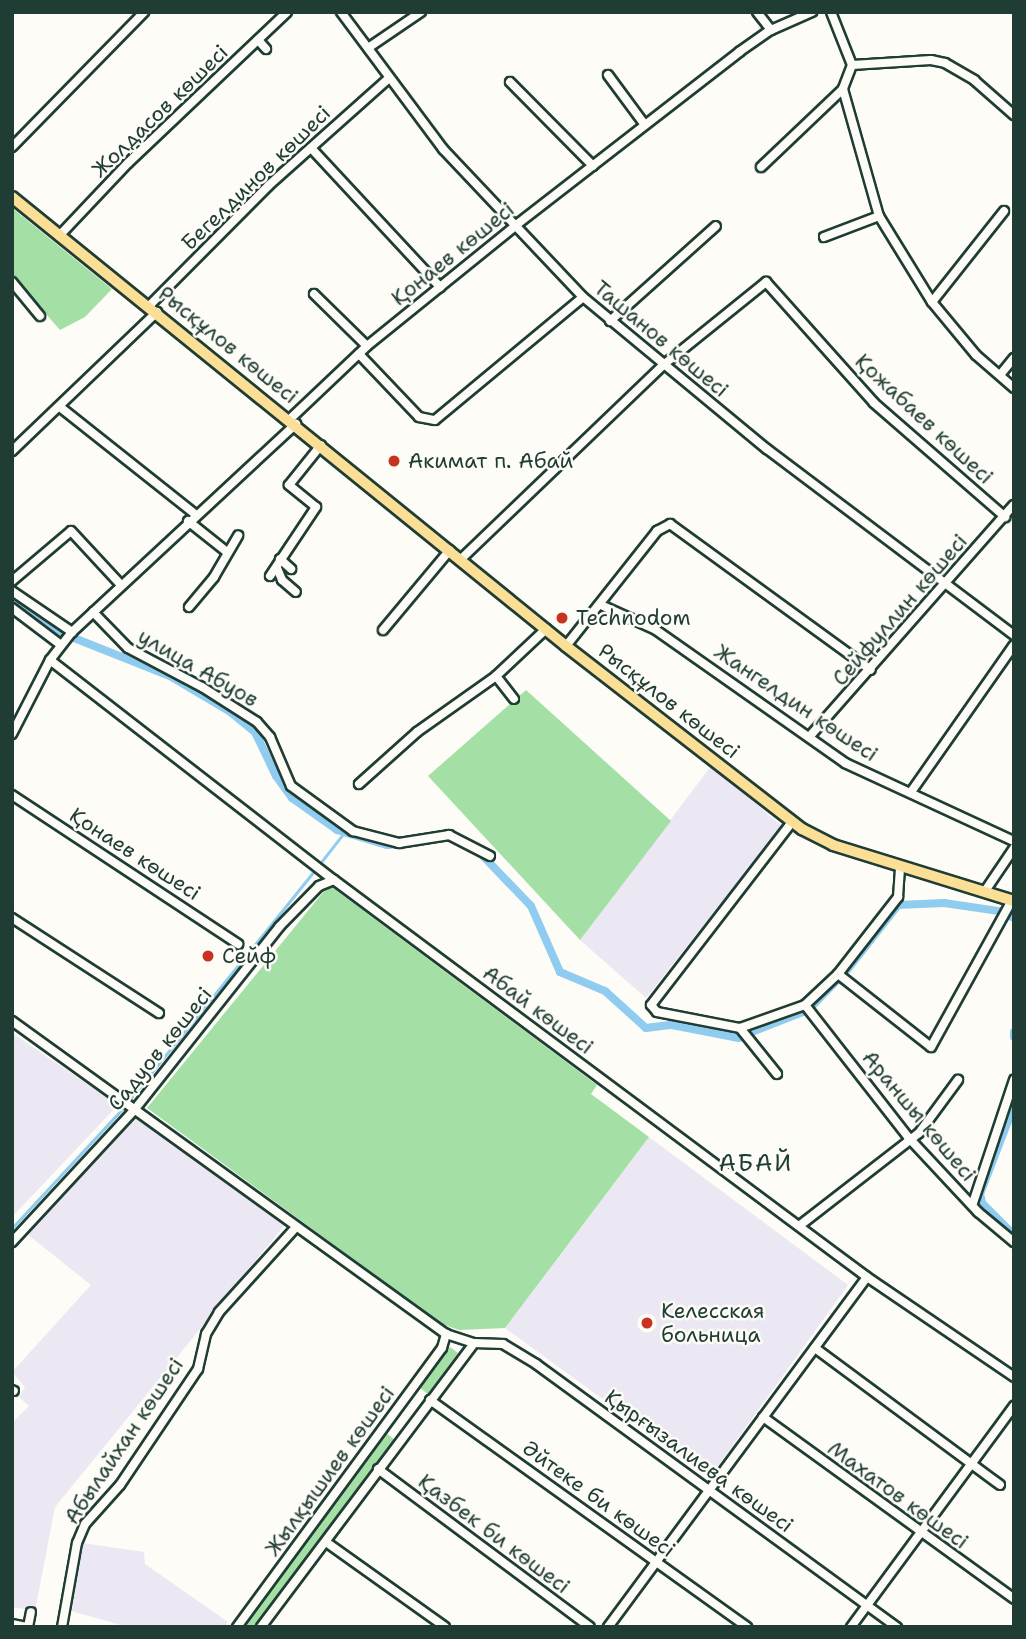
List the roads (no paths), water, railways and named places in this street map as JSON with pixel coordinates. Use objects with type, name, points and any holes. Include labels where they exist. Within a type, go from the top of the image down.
[{"type":"main road","name":"Рысқұлов көшесі","points":[[12,197],[293,422],[566,646],[792,822],[822,841],[1013,901]]},
{"type":"street","points":[[12,147],[144,12]]},
{"type":"street","name":"Жолдасов көшесі","points":[[59,236],[128,163],[287,12]]},
{"type":"street","name":"Ташанов көшесі","points":[[341,12],[443,149],[583,297],[662,366],[945,585],[1014,635]]},
{"type":"street","points":[[368,48],[421,12]]},
{"type":"street","points":[[757,12],[771,30]]},
{"type":"street","name":"Қонаев көшесі","points":[[12,734],[50,660],[72,632],[293,422],[367,346],[515,226],[771,30],[811,12]]},
{"type":"street","points":[[761,167],[843,89],[852,65],[831,12]]},
{"type":"street","points":[[258,40],[266,49]]},
{"type":"street","points":[[852,65],[931,60],[945,63],[974,80],[1014,115]]},
{"type":"street","points":[[608,75],[645,125]]},
{"type":"street","name":"Бегелдинов көшесі","points":[[12,451],[60,407],[311,148],[388,78]]},
{"type":"street","points":[[510,82],[593,166]]},
{"type":"street","points":[[843,89],[879,216],[932,302],[1014,388]]},
{"type":"street","points":[[311,148],[440,287]]},
{"type":"street","points":[[932,302],[1004,211]]},
{"type":"street","points":[[824,237],[879,216]]},
{"type":"street","points":[[610,321],[716,226]]},
{"type":"street","name":"Қожабаев көшесі","points":[[662,366],[766,282],[874,403],[1005,517]]},
{"type":"street","points":[[14,287],[40,316]]},
{"type":"street","points":[[314,294],[367,346]]},
{"type":"street","points":[[359,354],[419,417],[435,420],[583,297]]},
{"type":"street","points":[[999,375],[1014,358]]},
{"type":"street","points":[[461,559],[662,366]]},
{"type":"street","points":[[60,407],[195,514]]},
{"type":"street","points":[[270,576],[316,507],[289,485],[321,445]]},
{"type":"street","name":"Сейфуллин көшесі","points":[[810,736],[872,670],[1014,505]]},
{"type":"street","points":[[188,521],[227,552]]},
{"type":"street","points":[[566,646],[601,606],[657,531],[670,524],[872,670]]},
{"type":"street","points":[[12,581],[71,531],[121,585]]},
{"type":"street","points":[[189,607],[214,578],[238,536]]},
{"type":"street","points":[[383,630],[450,550]]},
{"type":"street","points":[[278,563],[291,569]]},
{"type":"street","points":[[278,563],[282,580],[296,592]]},
{"type":"street","points":[[12,591],[72,632]]},
{"type":"street","name":"Жангелдин көшесі","points":[[601,606],[656,630],[845,762],[1014,841]]},
{"type":"street","points":[[12,608],[61,645]]},
{"type":"street","name":"улица Абуов","points":[[93,611],[128,648],[202,687],[257,722],[270,737],[292,786],[353,831],[399,843],[449,835],[490,856]]},
{"type":"street","points":[[359,784],[416,732],[496,676],[546,629]]},
{"type":"street","points":[[911,792],[1014,645]]},
{"type":"street","name":"Абай көшесі","points":[[50,660],[334,880],[867,1277],[1014,1377]]},
{"type":"street","points":[[496,676],[514,699]]},
{"type":"street","name":"Қонаев көшесі","points":[[12,794],[238,944]]},
{"type":"street","points":[[792,822],[651,1005],[666,1015],[740,1028],[805,1005],[838,974],[898,897],[900,866]]},
{"type":"street","points":[[985,891],[1014,848]]},
{"type":"street","name":"Садуов көшесі","points":[[12,1242],[135,1110],[279,927],[319,886],[334,880]]},
{"type":"street","points":[[838,974],[930,1047],[1013,901]]},
{"type":"street","points":[[12,918],[159,1013]]},
{"type":"street","name":"Араншы көшесі","points":[[805,1005],[908,1137],[1014,1242]]},
{"type":"street","points":[[12,1021],[446,1334],[474,1343]]},
{"type":"street","points":[[740,1028],[777,1074]]},
{"type":"street","points":[[799,1226],[908,1137],[928,1125],[958,1080]]},
{"type":"street","points":[[973,1203],[1014,1080]]},
{"type":"street","name":"Абылайхан көшесі","points":[[62,1627],[77,1543],[85,1524],[120,1485],[198,1369],[206,1334],[219,1312],[296,1227]]},
{"type":"street","points":[[608,1627],[867,1277]]},
{"type":"street","points":[[843,1293],[851,1299]]},
{"type":"street","name":"Жылқышиев көшесі","points":[[237,1627],[442,1348],[446,1334]]},
{"type":"street","points":[[455,1339],[460,1356]]},
{"type":"street","name":"Қырғызалиева көшесі","points":[[474,1343],[491,1341],[511,1348],[897,1627]]},
{"type":"street","name":"Жылқышиев көшесі","points":[[261,1627],[460,1356],[474,1343]]},
{"type":"street","points":[[815,1348],[1000,1485]]},
{"type":"street","name":"Әйтеке би көшесі","points":[[430,1400],[747,1627]]},
{"type":"street","points":[[851,1627],[1014,1406]]},
{"type":"street","name":"Махатов көшесі","points":[[763,1417],[1014,1599]]},
{"type":"street","name":"Қазбек би көшесі","points":[[378,1469],[590,1627]]},
{"type":"street","points":[[326,1542],[445,1627]]},
{"type":"street","points":[[12,1624],[28,1627],[31,1612]]},
{"type":"waterway","points":[[12,600],[63,633]]},
{"type":"waterway","points":[[74,638],[170,676],[229,711],[255,732],[276,776],[292,798],[337,830],[387,845],[419,842]]},
{"type":"waterway","points":[[322,861],[344,833]]},
{"type":"waterway","points":[[483,856],[531,906],[560,972],[605,991],[646,1028],[672,1025],[739,1038]]},
{"type":"waterway","points":[[131,1098],[314,871]]},
{"type":"waterway","points":[[847,970],[898,905],[944,903],[999,911]]},
{"type":"waterway","points":[[1010,916],[1014,918]]},
{"type":"waterway","points":[[813,1005],[838,979]]},
{"type":"waterway","points":[[749,1033],[803,1012]]},
{"type":"waterway","points":[[1014,1032],[1014,1037]]},
{"type":"waterway","points":[[1011,1097],[1008,1121],[980,1194],[982,1203],[1014,1235]]},
{"type":"waterway","points":[[12,1228],[123,1108]]},
{"type":"place","name":"Акимат п. Абай","points":[[394,461]]},
{"type":"place","name":"Technodom","points":[[562,618]]},
{"type":"place","name":"Сейф","points":[[208,956]]},
{"type":"place","name":"Келесская больница","points":[[647,1323]]},
{"type":"district","name":"АБАЙ","points":[[756,1164]]}]
